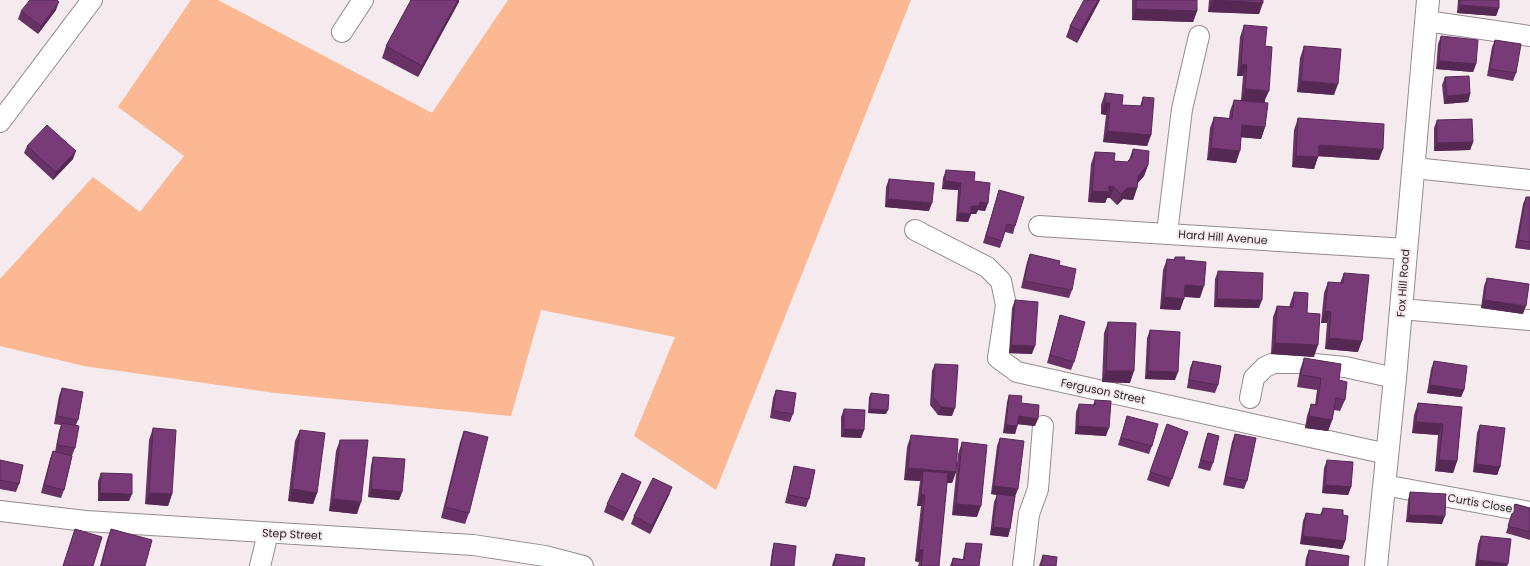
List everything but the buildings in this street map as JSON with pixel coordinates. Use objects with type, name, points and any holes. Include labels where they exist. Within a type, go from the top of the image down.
[{"type":"main road","name":"Fox Hill Road","points":[[1376,566],[1396,378],[1427,10]]},
{"type":"street","points":[[0,122],[92,0]]},
{"type":"street","points":[[342,32],[363,0]]},
{"type":"street","points":[[1427,10],[1530,36]]},
{"type":"street","points":[[1167,233],[1182,109],[1199,36]]},
{"type":"street","points":[[1414,168],[1530,180]]},
{"type":"street","name":"Hard Hill Avenue","points":[[1040,226],[1406,249]]},
{"type":"street","name":"Ferguson Street","points":[[915,230],[988,267],[1001,281],[1006,305],[998,358],[1017,372],[1387,454]]},
{"type":"street","points":[[1401,308],[1530,320]]},
{"type":"street","points":[[1250,398],[1254,378],[1266,367],[1274,363],[1304,363],[1345,367],[1396,378]]},
{"type":"street","points":[[1023,566],[1029,514],[1038,489],[1043,426]]},
{"type":"street","name":"Curtis Close","points":[[1384,485],[1530,512]]},
{"type":"street","name":"Step Street","points":[[0,511],[86,521],[473,545],[545,556],[583,566]]},
{"type":"street","points":[[260,566],[268,533]]},
{"type":"shaded area","points":[[191,0],[218,0],[432,113],[508,0],[911,0],[716,490],[634,436],[675,337],[541,310],[511,416],[275,393],[84,366],[0,346],[0,279],[93,177],[140,212],[184,156],[118,107]]}]
